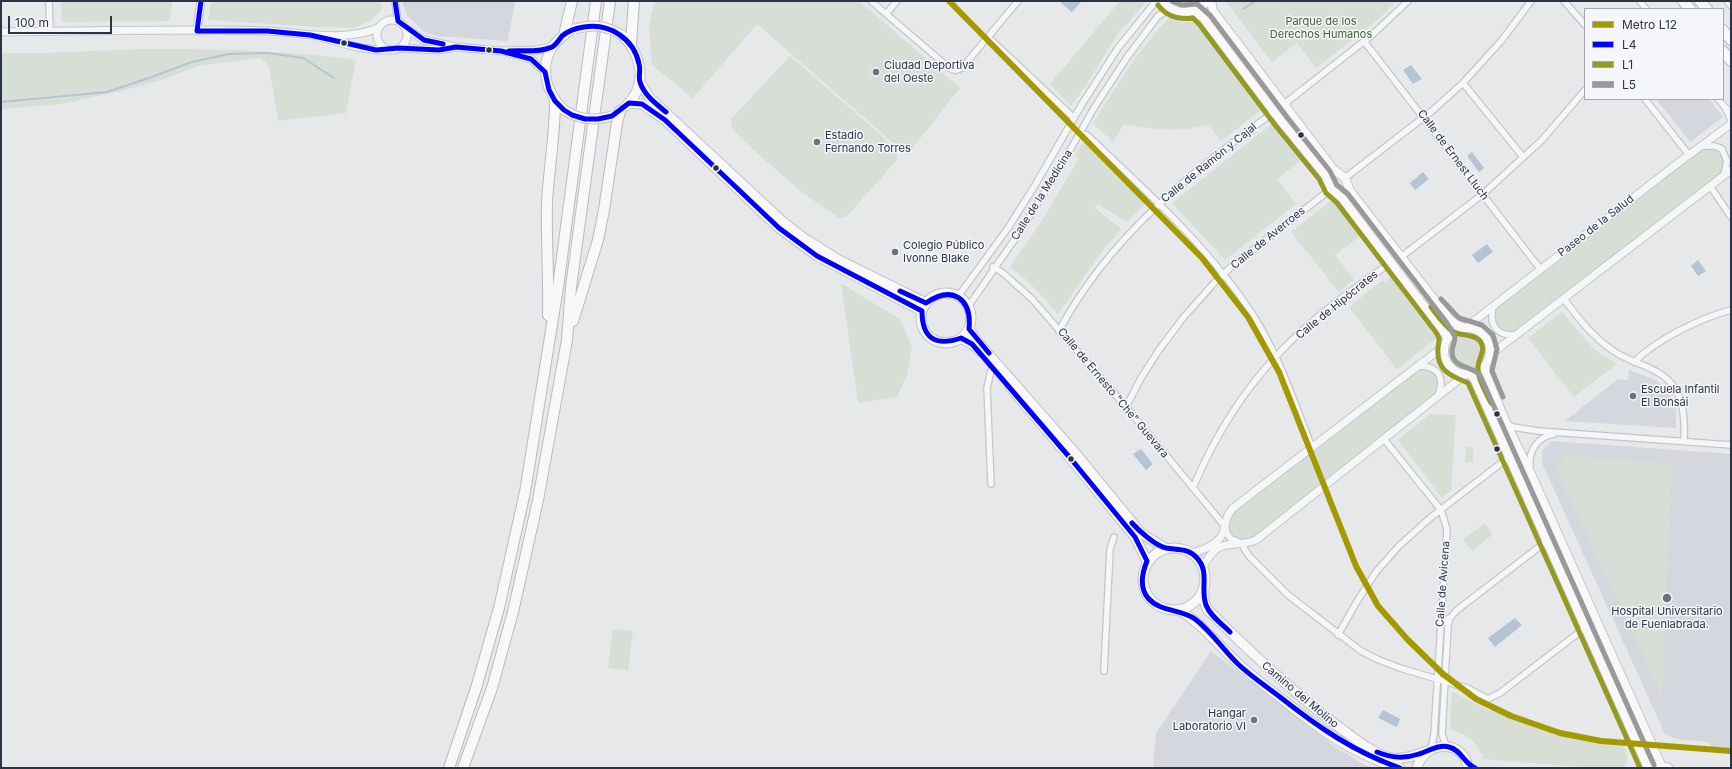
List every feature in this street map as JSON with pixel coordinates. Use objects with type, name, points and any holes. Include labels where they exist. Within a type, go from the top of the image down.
[{"type":"highway","points":[[564,35],[572,1]]},
{"type":"highway","points":[[449,768],[477,685],[499,608],[524,492],[550,337],[596,1]]},
{"type":"highway","points":[[463,768],[492,688],[513,612],[538,500],[567,340],[571,287],[610,1]]},
{"type":"highway","points":[[631,44],[634,1]]},
{"type":"highway","points":[[1724,31],[1731,40]]},
{"type":"highway","points":[[1724,52],[1731,61]]},
{"type":"highway","points":[[550,337],[548,328],[549,277],[547,202],[555,117],[555,101]]},
{"type":"highway","points":[[567,340],[598,240],[617,123],[616,113]]},
{"type":"main road","points":[[1163,1],[1174,10],[1184,12],[1195,10],[1204,5],[1207,1]]},
{"type":"main road","points":[[1211,1],[1213,11],[1283,105],[1333,169],[1344,179],[1350,191],[1450,320],[1464,328]]},
{"type":"main road","points":[[1195,10],[1204,19],[1274,112],[1325,175],[1332,188],[1392,262],[1448,338]]},
{"type":"main road","points":[[590,25],[609,28],[622,35],[631,44],[637,55],[640,67],[639,81],[636,93],[629,103],[616,113],[598,119],[585,119],[572,115],[564,110],[555,101],[549,90],[545,72],[548,58],[553,47],[564,35],[575,29],[590,25]]},
{"type":"main road","points":[[639,81],[650,98],[782,221],[801,236],[837,259],[911,297],[924,307]]},
{"type":"main road","points":[[629,103],[633,102],[642,104],[665,120],[779,228],[797,242],[822,259],[924,307]]},
{"type":"main road","points":[[1332,188],[1332,176],[1344,179]]},
{"type":"main road","points":[[1332,188],[1343,191],[1344,179]]},
{"type":"main road","points":[[940,294],[957,296],[968,307],[970,319],[969,329],[961,338],[952,342],[942,343],[932,339],[924,331],[921,322],[924,307],[932,297],[940,294]]},
{"type":"main road","points":[[1468,374],[1480,370],[1485,366],[1490,355],[1490,346],[1480,331],[1472,328],[1464,328],[1454,332],[1448,338],[1444,346],[1444,355],[1448,364],[1454,370],[1468,374],[1474,378],[1649,768],[1665,767],[1531,474],[1506,423],[1486,374],[1485,366]]},
{"type":"main road","points":[[969,329],[976,340],[1077,455],[1141,533],[1165,548]]},
{"type":"main road","points":[[961,338],[972,344],[1071,459],[1135,537],[1147,561]]},
{"type":"main road","points":[[1174,547],[1184,549],[1192,553],[1199,559],[1203,567],[1205,577],[1204,587],[1199,598],[1190,606],[1179,610],[1168,610],[1157,606],[1144,592],[1142,576],[1147,561],[1155,553],[1165,548],[1174,547]]},
{"type":"main road","name":"Camino del Molino","points":[[1204,587],[1204,600],[1207,609],[1251,654],[1303,700],[1372,750],[1391,758],[1404,757],[1437,747],[1448,747]]},
{"type":"main road","name":"Camino del Molino","points":[[1179,610],[1193,618],[1240,666],[1343,744],[1367,757],[1400,768]]},
{"type":"main road","points":[[1448,747],[1460,753],[1470,767]]},
{"type":"main road","points":[[1417,768],[1422,756],[1429,750]]},
{"type":"street","points":[[49,1],[50,32]]},
{"type":"street","points":[[197,31],[201,1]]},
{"type":"street","points":[[395,1],[398,21],[405,28],[424,40],[456,47],[501,51],[536,50],[553,47]]},
{"type":"street","points":[[871,1],[952,70],[962,68],[1018,1]]},
{"type":"street","points":[[886,14],[897,1]]},
{"type":"street","points":[[957,296],[1008,228],[1118,48],[1156,1]]},
{"type":"street","points":[[1283,105],[1364,41],[1389,20],[1408,1]]},
{"type":"street","points":[[1344,179],[1424,117],[1463,83],[1502,40],[1531,1]]},
{"type":"street","points":[[1564,1],[1584,24]]},
{"type":"street","points":[[1727,1],[1731,6]]},
{"type":"street","name":"Calle de la Medicina","points":[[968,307],[1027,220],[1094,108],[1128,56],[1158,16],[1165,12],[1174,10]]},
{"type":"street","points":[[310,35],[348,35],[364,33],[378,28],[384,22],[389,20],[398,21]]},
{"type":"street","points":[[378,28],[376,33],[378,42],[385,49],[390,50]]},
{"type":"street","points":[[399,48],[403,46],[407,38],[405,28]]},
{"type":"street","points":[[1,32],[267,31],[329,38],[357,47],[376,50],[390,50],[399,48],[439,50],[456,47]]},
{"type":"street","points":[[988,37],[1074,118]]},
{"type":"street","name":"Calle de Ernest Lluch","points":[[1364,41],[1541,270]]},
{"type":"street","points":[[501,51],[531,60],[545,72]]},
{"type":"street","points":[[1463,83],[1523,157]]},
{"type":"street","points":[[1401,257],[1483,194],[1542,140],[1584,91]]},
{"type":"street","points":[[1646,100],[1688,155]]},
{"type":"street","points":[[1719,100],[1729,112],[1731,118]]},
{"type":"street","name":"Calle de Ramón y Cajal","points":[[1060,331],[1077,300],[1095,275],[1120,243],[1158,204],[1239,137],[1274,112]]},
{"type":"street","name":"Paseo de la Salud","points":[[1464,328],[1688,155],[1729,126]]},
{"type":"street","points":[[1080,133],[1087,135],[1194,238],[1224,274],[1253,316],[1276,357],[1312,448]]},
{"type":"street","points":[[1700,147],[1710,145],[1722,149],[1726,155],[1727,161],[1724,176]]},
{"type":"street","points":[[1490,355],[1731,170]]},
{"type":"street","points":[[1710,186],[1731,217]]},
{"type":"street","name":"Calle de Averroes","points":[[1126,407],[1141,378],[1183,318],[1224,274],[1332,188]]},
{"type":"street","name":"Calle de Hipócrates","points":[[1192,488],[1215,442],[1236,408],[1276,357],[1318,318],[1392,262]]},
{"type":"street","name":"Calle de Ernesto \"Che\" Guevara","points":[[994,267],[1003,273],[1032,300],[1060,331],[1126,407],[1224,527]]},
{"type":"street","points":[[1564,299],[1589,332],[1610,349],[1622,357],[1663,375],[1680,396],[1685,423],[1684,441]]},
{"type":"street","points":[[1493,307],[1492,322],[1498,331],[1509,335],[1517,335]]},
{"type":"street","points":[[1634,362],[1644,352],[1682,329],[1731,310]]},
{"type":"street","points":[[1192,553],[1203,550],[1215,544],[1223,535],[1226,517],[1234,508],[1444,346]]},
{"type":"street","points":[[991,484],[987,388],[992,366]]},
{"type":"street","points":[[1419,366],[1430,367],[1435,370],[1439,376],[1442,387],[1438,396]]},
{"type":"street","points":[[1203,567],[1209,556],[1228,543],[1242,543],[1256,540],[1384,438],[1468,374]]},
{"type":"street","points":[[1506,423],[1513,427],[1564,433],[1731,445]]},
{"type":"street","points":[[1531,474],[1529,460],[1532,450],[1538,441],[1548,435],[1564,433]]},
{"type":"street","name":"Calle de Avicena","points":[[1384,438],[1441,510],[1447,529],[1433,740],[1429,750]]},
{"type":"street","points":[[1338,635],[1376,572],[1398,547],[1441,510],[1509,457]]},
{"type":"street","points":[[1224,527],[1231,539],[1242,543],[1250,557],[1288,595],[1338,635],[1361,651],[1400,668],[1467,688],[1488,699],[1500,693],[1586,628]]},
{"type":"street","points":[[1104,671],[1110,549],[1114,537]]},
{"type":"street","points":[[1441,616],[1444,621],[1450,618],[1457,610],[1547,541]]},
{"type":"street","points":[[1448,747],[1442,734],[1444,680],[1448,625],[1450,618]]},
{"type":"shaded area","points":[[402,1],[515,1],[508,41],[437,36],[424,32],[407,15]]},
{"type":"shaded area","points":[[1657,100],[1710,100],[1723,117],[1690,142]]},
{"type":"shaded area","name":"Escuela Infantil El Bonsái","points":[[1629,370],[1655,380],[1668,392],[1676,409],[1676,428],[1565,421],[1618,379],[1628,380]]},
{"type":"shaded area","name":"Hospital Universitario de Fuenlabrada.","points":[[1551,441],[1731,454],[1731,754],[1717,753],[1708,742],[1676,739],[1665,734],[1542,463],[1542,451]]},
{"type":"shaded area","points":[[1211,651],[1334,746],[1365,765],[1375,768],[1153,768],[1156,733]]},
{"type":"green space","points":[[61,1],[172,1],[170,21],[62,22]]},
{"type":"green space","points":[[211,1],[382,1],[381,11],[370,21],[354,28],[208,20]]},
{"type":"green space","name":"Ciudad Deportiva del Oeste","points":[[655,1],[859,1],[960,88],[907,155],[757,24],[693,98],[652,65],[649,25]]},
{"type":"green space","points":[[1120,1],[1147,1],[1120,31],[1071,106],[1050,84]]},
{"type":"green space","name":"Parque de los Derechos Humanos","points":[[1225,1],[1397,1],[1374,23],[1316,68],[1297,43],[1272,62]]},
{"type":"green space","points":[[1169,18],[1179,22],[1195,21],[1262,109],[1221,141],[1208,125],[1186,129],[1166,129],[1145,128],[1124,124],[1113,142],[1093,123],[1147,42]]},
{"type":"green space","points":[[142,49],[249,51],[303,54],[356,60],[346,113],[278,121],[269,66],[261,58],[201,65],[161,80],[125,90],[61,104],[1,109],[1,53],[46,53]]},
{"type":"green space","name":"Estadio Fernando Torres","points":[[790,56],[881,135],[897,153],[897,160],[846,217],[839,218],[799,190],[732,129],[731,119]]},
{"type":"green space","points":[[1273,123],[1301,160],[1277,179],[1296,204],[1225,260],[1172,203]]},
{"type":"green space","points":[[1083,142],[1146,203],[1127,222],[1098,204],[1095,208],[1121,229],[1100,254],[1058,314],[1028,281],[1010,267],[1043,219],[1079,158],[1075,156]]},
{"type":"green space","points":[[1710,147],[1719,150],[1725,156],[1725,169],[1720,175],[1516,332],[1509,334],[1497,326],[1494,315],[1499,306],[1691,157],[1704,148]]},
{"type":"green space","points":[[1332,200],[1360,236],[1335,255],[1354,280],[1339,292],[1291,232]]},
{"type":"green space","points":[[1391,277],[1438,337],[1397,369],[1349,307],[1383,280],[1385,282]]},
{"type":"green space","points":[[841,283],[901,320],[912,348],[907,375],[897,397],[858,403]]},
{"type":"green space","points":[[1562,312],[1594,349],[1617,364],[1574,397],[1528,338]]},
{"type":"green space","points":[[1462,328],[1472,328],[1480,332],[1486,338],[1490,346],[1490,356],[1486,364],[1480,370],[1472,374],[1462,374],[1454,370],[1448,364],[1444,356],[1444,346],[1448,338],[1454,332]]},
{"type":"green space","points":[[1419,368],[1431,369],[1436,375],[1439,384],[1435,395],[1257,535],[1244,540],[1238,538],[1231,532],[1229,525],[1235,511]]},
{"type":"green space","points":[[1430,414],[1456,415],[1451,490],[1442,498],[1398,440]]},
{"type":"green space","points":[[1466,447],[1473,447],[1473,462],[1465,462]]},
{"type":"green space","points":[[1566,455],[1672,464],[1662,697],[1557,472],[1559,462]]},
{"type":"green space","points":[[1484,523],[1493,534],[1472,551],[1463,540]]},
{"type":"green space","points":[[613,629],[633,631],[628,670],[608,668]]},
{"type":"green space","points":[[1452,692],[1491,711],[1498,706],[1528,719],[1558,729],[1590,737],[1622,742],[1627,755],[1626,764],[1624,768],[1591,768],[1484,759],[1478,748],[1467,736],[1450,729]]},
{"type":"water","points":[[1063,1],[1082,1],[1072,12],[1061,3]]},
{"type":"water","points":[[1411,65],[1422,79],[1413,84],[1403,70]]},
{"type":"water","points":[[1472,152],[1484,168],[1479,172],[1467,156]]},
{"type":"water","points":[[1423,172],[1429,179],[1415,190],[1410,183]]},
{"type":"water","points":[[1487,244],[1493,252],[1478,263],[1472,255]]},
{"type":"water","points":[[1698,260],[1706,271],[1698,276],[1691,266]]},
{"type":"water","points":[[1141,449],[1153,464],[1146,470],[1133,454]]},
{"type":"water","points":[[1515,618],[1522,625],[1495,647],[1488,638]]},
{"type":"water","points":[[1383,710],[1400,719],[1397,727],[1378,718]]},
{"type":"waterway","points":[[1243,9],[1255,1]]},
{"type":"waterway","points":[[1,102],[107,92],[192,62],[229,54],[268,53],[303,58],[334,78]]},
{"type":"metro line","name":"L12","points":[[949,1],[1202,258],[1248,317],[1279,372],[1356,566],[1378,606],[1408,640],[1443,674],[1476,699],[1511,716],[1560,733],[1601,741],[1731,751]]},
{"type":"transit line","name":"L4","points":[[201,1],[197,31],[267,31],[310,35],[376,50],[399,48],[439,50],[456,47],[501,51],[531,59],[545,72],[549,90],[555,101],[564,110],[572,115],[585,119],[598,119],[612,116],[629,103],[642,104],[665,120],[779,228],[817,256],[922,311],[924,328],[927,334],[937,341],[952,341],[961,338],[972,344],[1071,459],[1135,537],[1147,561],[1142,580],[1143,589],[1145,594],[1153,603],[1158,606],[1183,613],[1195,619],[1234,660],[1254,678],[1337,738],[1383,762],[1400,768]]},
{"type":"transit line","name":"L4","points":[[395,1],[398,21],[424,40],[443,44]]},
{"type":"transit line","name":"L5","points":[[1172,1],[1182,5],[1197,4],[1210,15],[1330,171],[1337,185],[1348,194],[1447,323],[1455,337],[1452,352],[1453,357],[1459,364],[1480,375],[1654,765]]},
{"type":"transit line","name":"L1","points":[[1158,5],[1169,15],[1178,18],[1193,18],[1199,24],[1275,125],[1319,179],[1326,193],[1337,203],[1435,331],[1439,338],[1438,356],[1442,367],[1446,372],[1468,383],[1640,768]]},
{"type":"transit line","name":"L4","points":[[509,51],[536,51],[547,49],[555,45],[564,34],[581,27],[594,26],[612,30],[626,40],[632,47],[639,64],[639,80],[644,91],[666,112]]},
{"type":"transit line","name":"L4","points":[[900,291],[926,303],[944,295],[952,295],[964,302],[969,318],[969,329],[989,353]]},
{"type":"transit line","name":"L5","points":[[1441,299],[1459,318],[1482,325],[1493,335],[1497,349],[1492,371],[1503,397]]},
{"type":"transit line","name":"L1","points":[[1431,307],[1441,321],[1450,330],[1475,337],[1480,341],[1483,348],[1478,364],[1478,372],[1491,403]]},
{"type":"transit line","name":"L4","points":[[1132,523],[1143,534],[1162,547],[1190,552],[1197,558],[1203,569],[1204,599],[1206,605],[1213,616],[1230,632]]},
{"type":"transit line","name":"L4","points":[[1377,752],[1393,757],[1403,757],[1414,756],[1445,746],[1457,751],[1471,766],[1475,768]]},
{"type":"place","name":"Ciudad Deportiva del Oeste","points":[[876,72]]},
{"type":"place","name":"Estadio Fernando Torres","points":[[817,142]]},
{"type":"place","name":"Colegio Público Ivonne Blake","points":[[895,252]]},
{"type":"place","name":"Escuela Infantil El Bonsái","points":[[1633,396]]},
{"type":"place","name":"Hospital Universitario de Fuenlabrada.","points":[[1667,598]]},
{"type":"place","name":"Hangar Laboratorio VI","points":[[1254,720]]}]
